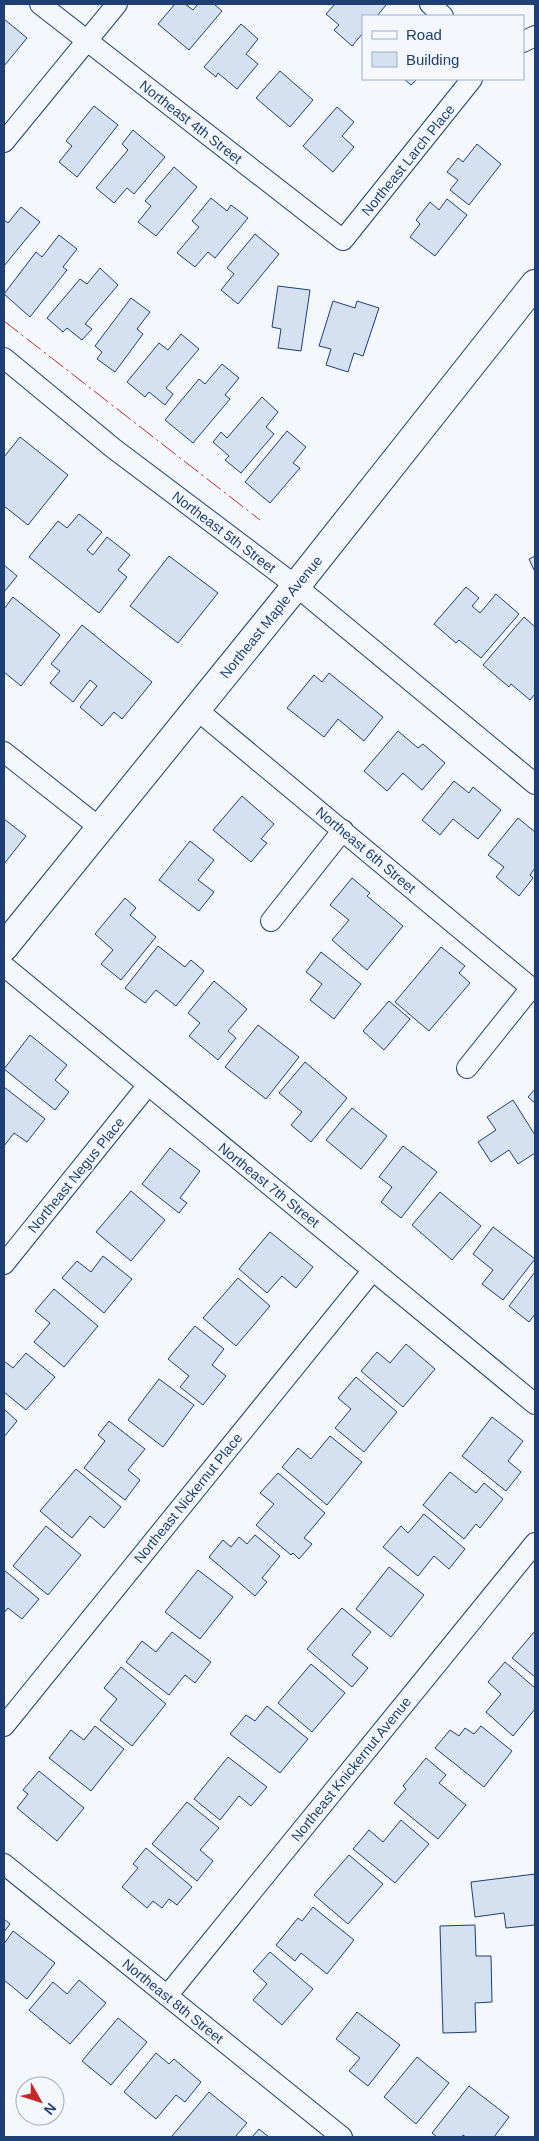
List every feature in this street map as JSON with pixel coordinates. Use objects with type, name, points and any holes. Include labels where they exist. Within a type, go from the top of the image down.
[{"type":"main road","name":"Northeast Maple Avenue","points":[[4,947],[296,586],[535,284]]},
{"type":"street","name":"Northeast 4th Street","points":[[40,4],[343,240]]},
{"type":"street","points":[[4,142],[117,4]]},
{"type":"street","points":[[430,4],[442,15]]},
{"type":"street","name":"Northeast Larch Place","points":[[343,240],[471,80]]},
{"type":"street","name":"Northeast 5th Street","points":[[6,365],[296,586],[535,784]]},
{"type":"street","name":"Northeast 6th Street","points":[[196,709],[533,990]]},
{"type":"street","points":[[4,752],[100,828]]},
{"type":"street","points":[[271,921],[343,830]]},
{"type":"street","name":"Northeast 7th Street","points":[[4,966],[535,1404]]},
{"type":"street","points":[[467,1068],[533,990]]},
{"type":"street","name":"Northeast Negus Place","points":[[4,1264],[148,1085]]},
{"type":"street","name":"Northeast Nickernut Place","points":[[4,1726],[373,1270]]},
{"type":"street","name":"Northeast Knickernut Avenue","points":[[167,1996],[535,1543]]},
{"type":"street","name":"Northeast 8th Street","points":[[4,1864],[342,2137]]},
{"type":"building","points":[[175,4],[185,4],[193,10],[198,4],[214,4],[222,11],[189,50],[158,24]]},
{"type":"building","points":[[335,4],[386,5],[378,15],[362,15],[362,34],[352,46],[334,30],[339,25],[326,14]]},
{"type":"building","points":[[4,19],[27,38],[4,66]]},
{"type":"building","points":[[241,24],[258,39],[246,54],[258,64],[237,89],[218,73],[216,77],[204,67]]},
{"type":"building","points":[[280,71],[313,100],[290,127],[256,98]]},
{"type":"building","points":[[405,80],[416,80],[411,85]]},
{"type":"building","points":[[94,106],[118,125],[77,177],[59,162],[72,146],[66,141]]},
{"type":"building","points":[[337,107],[354,122],[342,136],[354,147],[333,172],[303,146]]},
{"type":"building","points":[[133,130],[165,157],[134,194],[127,188],[114,203],[96,188],[128,150],[122,144]]},
{"type":"building","points":[[477,144],[501,164],[469,205],[450,190],[458,180],[447,172],[458,158],[463,162]]},
{"type":"building","points":[[174,167],[197,187],[156,236],[138,222],[151,206],[145,201]]},
{"type":"building","points":[[211,198],[227,211],[231,205],[248,218],[215,258],[208,252],[195,267],[177,253],[199,227],[192,221]]},
{"type":"building","points":[[447,199],[467,215],[435,256],[410,237],[420,224],[416,220],[430,202],[439,210]]},
{"type":"building","points":[[21,207],[40,222],[4,266],[4,220],[8,223]]},
{"type":"building","points":[[255,234],[279,254],[238,304],[221,290],[234,274],[227,268]]},
{"type":"building","points":[[59,235],[77,249],[63,267],[67,270],[30,317],[4,294],[36,252],[42,257]]},
{"type":"building","points":[[100,268],[118,285],[85,324],[92,329],[82,340],[67,328],[63,332],[47,318],[80,279],[87,284]]},
{"type":"building","points":[[278,286],[310,290],[301,351],[278,348],[281,329],[272,327]]},
{"type":"building","points":[[131,298],[150,312],[137,329],[143,334],[115,372],[97,359],[102,352],[95,346]]},
{"type":"building","points":[[333,301],[355,308],[357,301],[379,308],[363,356],[354,353],[348,372],[326,365],[331,349],[319,346]]},
{"type":"building","points":[[181,334],[199,349],[166,388],[173,394],[165,405],[149,392],[145,397],[127,382],[159,343],[168,350]]},
{"type":"building","points":[[222,364],[239,378],[225,395],[230,399],[193,443],[165,420],[199,379],[205,384]]},
{"type":"building","points":[[262,397],[278,412],[266,427],[274,434],[241,473],[225,460],[229,456],[213,442],[221,432],[227,438]]},
{"type":"building","points":[[287,431],[306,447],[293,463],[300,468],[270,503],[245,482]]},
{"type":"building","points":[[20,437],[68,475],[28,525],[4,506],[4,457]]},
{"type":"building","points":[[79,514],[102,532],[87,550],[93,555],[107,537],[130,555],[118,570],[127,577],[99,613],[29,557],[58,521],[67,528]]},
{"type":"building","points":[[169,556],[218,593],[178,643],[130,606]]},
{"type":"building","points":[[535,556],[535,570],[534,570],[529,559]]},
{"type":"building","points":[[4,565],[17,576],[4,592]]},
{"type":"building","points":[[466,587],[479,598],[472,606],[480,613],[496,594],[519,614],[481,658],[459,640],[456,643],[434,624]]},
{"type":"building","points":[[13,597],[60,635],[21,686],[4,672],[4,609]]},
{"type":"building","points":[[524,617],[535,627],[535,694],[530,700],[511,684],[509,687],[483,665]]},
{"type":"building","points":[[82,625],[152,682],[122,719],[114,712],[102,726],[80,707],[97,686],[90,680],[73,702],[50,683],[60,671],[51,664]]},
{"type":"building","points":[[329,673],[383,717],[364,741],[338,719],[324,737],[287,708],[314,675],[322,682]]},
{"type":"building","points":[[398,731],[418,748],[423,744],[445,763],[422,790],[403,773],[387,791],[364,771]]},
{"type":"building","points":[[454,781],[469,793],[473,787],[501,810],[478,839],[453,819],[440,835],[422,820]]},
{"type":"building","points":[[242,796],[274,824],[261,839],[267,843],[251,862],[213,830]]},
{"type":"building","points":[[518,818],[535,832],[535,868],[530,875],[533,878],[519,896],[496,877],[504,867],[488,855]]},
{"type":"building","points":[[4,819],[26,836],[4,864]]},
{"type":"building","points":[[190,841],[214,860],[198,880],[214,892],[199,911],[159,880]]},
{"type":"building","points":[[352,878],[370,893],[367,896],[403,926],[367,970],[332,940],[349,920],[330,905]]},
{"type":"building","points":[[125,898],[136,908],[130,915],[156,937],[121,980],[101,964],[113,950],[95,934]]},
{"type":"building","points":[[158,946],[185,967],[191,960],[204,971],[176,1006],[156,990],[145,1003],[125,988]]},
{"type":"building","points":[[441,947],[465,966],[459,973],[470,983],[429,1031],[395,1002]]},
{"type":"building","points":[[321,952],[361,984],[334,1019],[310,1000],[322,984],[306,972]]},
{"type":"building","points":[[214,981],[247,1009],[228,1031],[236,1038],[218,1060],[189,1036],[200,1023],[188,1013]]},
{"type":"building","points":[[389,1001],[410,1019],[384,1050],[363,1031]]},
{"type":"building","points":[[258,1025],[299,1057],[266,1099],[225,1067]]},
{"type":"building","points":[[30,1035],[67,1065],[55,1080],[69,1092],[55,1110],[4,1069]]},
{"type":"building","points":[[305,1062],[347,1098],[311,1142],[291,1125],[302,1112],[279,1093]]},
{"type":"building","points":[[4,1087],[45,1119],[27,1142],[14,1133],[4,1146]]},
{"type":"building","points":[[535,1089],[535,1103],[528,1097]]},
{"type":"building","points":[[513,1100],[535,1135],[535,1153],[518,1164],[509,1150],[491,1162],[478,1142],[496,1130],[487,1117]]},
{"type":"building","points":[[352,1108],[387,1136],[361,1169],[326,1140]]},
{"type":"building","points":[[403,1146],[437,1172],[401,1218],[381,1202],[392,1187],[379,1177]]},
{"type":"building","points":[[170,1148],[200,1171],[180,1198],[187,1203],[179,1213],[142,1184]]},
{"type":"building","points":[[131,1191],[165,1220],[131,1261],[96,1232]]},
{"type":"building","points":[[440,1192],[481,1226],[452,1260],[412,1225]]},
{"type":"building","points":[[493,1227],[535,1259],[503,1300],[482,1284],[493,1270],[473,1254]]},
{"type":"building","points":[[270,1232],[313,1267],[296,1288],[282,1276],[267,1293],[239,1269]]},
{"type":"building","points":[[103,1256],[132,1279],[104,1313],[62,1278],[77,1261],[91,1272]]},
{"type":"building","points":[[535,1272],[535,1314],[529,1322],[509,1306]]},
{"type":"building","points":[[238,1278],[270,1306],[236,1346],[203,1318]]},
{"type":"building","points":[[54,1289],[98,1326],[64,1367],[34,1342],[50,1323],[35,1311]]},
{"type":"building","points":[[195,1326],[224,1349],[212,1365],[226,1376],[203,1405],[180,1387],[189,1376],[168,1359]]},
{"type":"building","points":[[406,1344],[435,1369],[403,1407],[361,1371],[377,1352],[390,1363]]},
{"type":"building","points":[[26,1353],[55,1377],[26,1410],[4,1392],[4,1361],[13,1368]]},
{"type":"building","points":[[356,1377],[397,1412],[364,1452],[335,1428],[351,1409],[338,1398]]},
{"type":"building","points":[[159,1379],[194,1405],[163,1447],[128,1420]]},
{"type":"building","points":[[4,1409],[17,1421],[4,1437]]},
{"type":"building","points":[[492,1417],[523,1441],[508,1461],[521,1472],[506,1491],[462,1456]]},
{"type":"building","points":[[109,1421],[145,1449],[128,1470],[140,1480],[125,1500],[84,1468],[105,1441],[98,1435]]},
{"type":"building","points":[[330,1436],[362,1462],[327,1505],[282,1467],[298,1448],[311,1459]]},
{"type":"building","points":[[76,1469],[121,1507],[104,1528],[90,1516],[72,1538],[40,1511]]},
{"type":"building","points":[[450,1472],[476,1493],[484,1483],[503,1499],[480,1528],[476,1524],[464,1539],[423,1505]]},
{"type":"building","points":[[278,1473],[325,1513],[304,1538],[312,1544],[299,1559],[293,1553],[291,1555],[256,1525],[274,1504],[260,1493]]},
{"type":"building","points":[[424,1514],[465,1549],[449,1569],[434,1556],[418,1576],[383,1547],[401,1526],[408,1533]]},
{"type":"building","points":[[46,1526],[81,1555],[48,1595],[13,1566]]},
{"type":"building","points":[[255,1535],[280,1556],[262,1578],[267,1582],[255,1596],[209,1557],[223,1540],[231,1547],[239,1537],[247,1544]]},
{"type":"building","points":[[389,1567],[424,1595],[391,1637],[356,1609]]},
{"type":"building","points":[[4,1570],[39,1599],[22,1619],[8,1608],[4,1613]]},
{"type":"building","points":[[198,1570],[233,1597],[200,1639],[165,1612]]},
{"type":"building","points":[[342,1608],[371,1632],[352,1655],[368,1668],[352,1687],[307,1649]]},
{"type":"building","points":[[535,1631],[535,1677],[512,1658]]},
{"type":"building","points":[[172,1632],[211,1662],[195,1683],[185,1675],[169,1695],[126,1662],[142,1641],[156,1652]]},
{"type":"building","points":[[505,1662],[535,1688],[535,1709],[513,1736],[486,1712],[501,1694],[488,1682]]},
{"type":"building","points":[[311,1664],[345,1693],[312,1732],[278,1703]]},
{"type":"building","points":[[121,1667],[166,1704],[132,1746],[100,1720],[117,1699],[104,1688]]},
{"type":"building","points":[[267,1706],[308,1739],[280,1773],[230,1734],[246,1715],[255,1721]]},
{"type":"building","points":[[95,1726],[124,1749],[91,1791],[49,1758],[71,1730],[84,1740]]},
{"type":"building","points":[[481,1726],[512,1751],[484,1787],[435,1748],[450,1730],[459,1736],[465,1728],[474,1734]]},
{"type":"building","points":[[228,1757],[267,1787],[251,1806],[239,1796],[220,1820],[194,1799]]},
{"type":"building","points":[[426,1758],[446,1775],[439,1783],[466,1805],[438,1839],[394,1803],[406,1789],[403,1786]]},
{"type":"building","points":[[39,1771],[84,1808],[57,1841],[17,1808],[28,1794],[23,1790]]},
{"type":"building","points":[[187,1802],[219,1828],[200,1850],[213,1861],[197,1881],[152,1844]]},
{"type":"building","points":[[401,1820],[429,1844],[395,1883],[353,1849],[369,1830],[383,1842]]},
{"type":"building","points":[[146,1848],[192,1887],[177,1905],[169,1899],[162,1908],[153,1901],[147,1908],[122,1887],[138,1868],[133,1864]]},
{"type":"building","points":[[349,1855],[383,1884],[348,1924],[314,1895]]},
{"type":"building","points":[[535,1874],[535,1925],[506,1928],[504,1913],[475,1917],[471,1882]]},
{"type":"building","points":[[313,1907],[354,1940],[327,1974],[301,1953],[295,1961],[276,1945],[298,1918],[302,1921]]},
{"type":"building","points":[[4,1919],[10,1924],[4,1932]]},
{"type":"building","points":[[475,1925],[476,1956],[491,1956],[492,2002],[475,2003],[476,2032],[443,2033],[440,1926]]},
{"type":"building","points":[[13,1931],[55,1963],[27,1999],[4,1980],[4,1944]]},
{"type":"building","points":[[270,1952],[313,1989],[282,2025],[253,2000],[267,1984],[253,1971]]},
{"type":"building","points":[[79,1980],[106,2003],[70,2044],[29,2010],[53,1982],[67,1994]]},
{"type":"building","points":[[357,2012],[400,2045],[368,2086],[349,2071],[360,2058],[336,2039]]},
{"type":"building","points":[[118,2018],[147,2042],[111,2085],[82,2061]]},
{"type":"building","points":[[156,2053],[169,2064],[174,2059],[201,2082],[185,2102],[176,2095],[156,2119],[124,2092]]},
{"type":"building","points":[[417,2057],[449,2083],[416,2124],[384,2097]]},
{"type":"building","points":[[469,2086],[509,2117],[494,2137],[466,2137],[463,2135],[462,2137],[437,2137],[432,2133]]},
{"type":"building","points":[[209,2092],[247,2123],[235,2137],[172,2136]]},
{"type":"building","points":[[259,2129],[269,2137],[252,2137]]},
{"type":"power","points":[[4,321],[260,520]]}]
